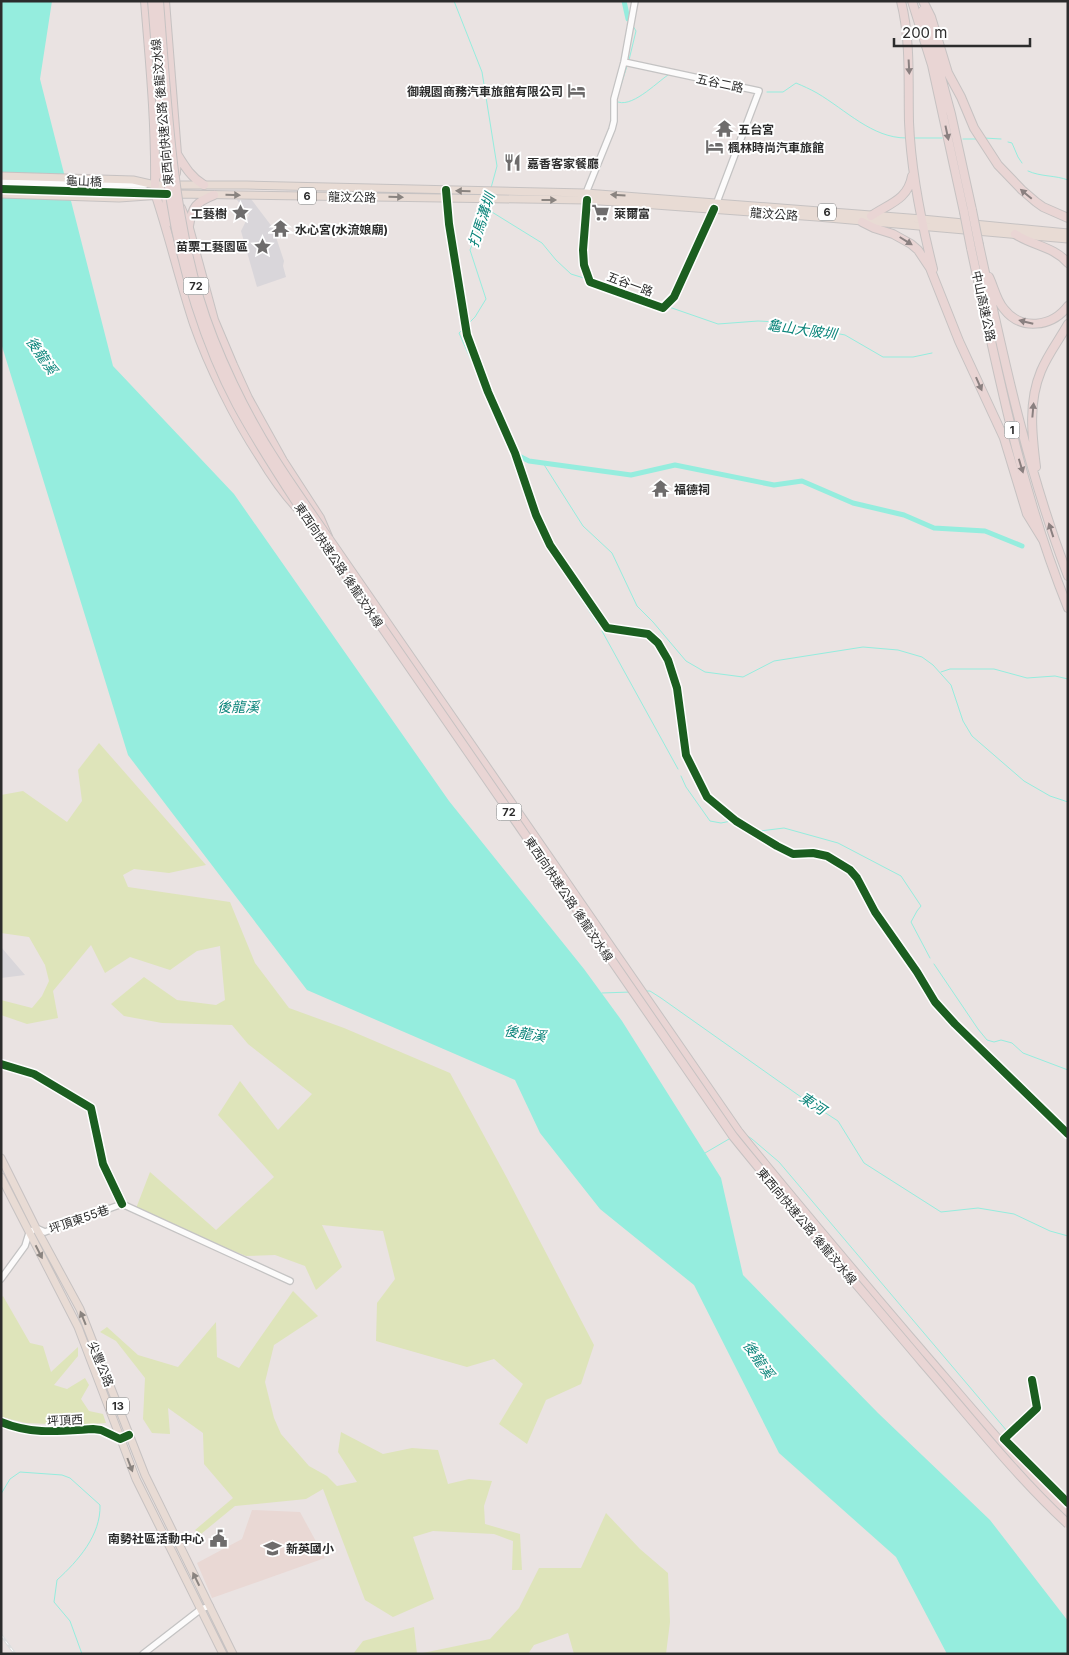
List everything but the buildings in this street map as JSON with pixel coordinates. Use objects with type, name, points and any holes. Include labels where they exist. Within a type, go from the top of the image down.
[{"type":"highway","points":[[145,1],[156,156],[155,185]]},
{"type":"highway","name":"東西向快速公路 後龍汶水線","points":[[152,1],[171,202],[194,300],[236,403],[272,466],[733,1136],[979,1428],[1046,1503],[1068,1524]]},
{"type":"highway","name":"東西向快速公路 後龍汶水線","points":[[159,1],[172,155],[181,220],[200,299],[217,345],[242,401],[277,463],[738,1131],[978,1417],[1027,1474],[1068,1515]]},
{"type":"highway","points":[[165,1],[177,154],[176,194],[189,228],[214,320],[248,398],[283,461],[320,518],[329,539]]},
{"type":"highway","points":[[901,1],[908,43],[909,123],[913,169],[922,222],[938,289]]},
{"type":"highway","name":"中山高速公路","points":[[912,1],[932,65],[968,211]]},
{"type":"highway","points":[[921,1],[931,17],[948,73],[974,128],[993,158],[1022,190],[1043,207],[1068,218]]},
{"type":"highway","name":"中山高速公路","points":[[921,1],[951,114],[1006,409],[1043,540],[1068,608]]},
{"type":"highway","points":[[177,154],[195,180],[204,184]]},
{"type":"highway","points":[[156,156],[166,184],[168,232]]},
{"type":"highway","points":[[871,216],[902,197],[911,182],[913,169]]},
{"type":"highway","points":[[189,228],[191,213],[199,202],[214,195]]},
{"type":"highway","points":[[156,196],[195,325],[230,405],[252,446],[280,488],[306,517]]},
{"type":"highway","points":[[862,222],[893,234],[911,244],[924,259],[959,341],[1004,438],[1027,514],[1043,540]]},
{"type":"highway","points":[[1014,234],[1025,241],[1048,247],[1057,252],[1068,263]]},
{"type":"highway","name":"中山高速公路","points":[[975,246],[984,267],[997,331],[1040,494],[1068,576]]},
{"type":"highway","points":[[984,267],[999,302],[1004,310],[1017,320],[1035,324],[1047,322],[1059,315],[1068,306]]},
{"type":"highway","points":[[1040,494],[1032,418],[1034,392],[1049,355],[1068,324]]},
{"type":"main road","name":"龜山橋","points":[[1,176],[133,180],[155,185]]},
{"type":"main road","name":"龍汶公路","points":[[175,185],[204,184],[446,190],[587,196],[871,216],[1068,239]]},
{"type":"main road","name":"6","points":[[155,185],[175,185]]},
{"type":"main road","name":"龜山橋","points":[[1,194],[119,198],[167,194]]},
{"type":"main road","name":"龍汶公路","points":[[167,194],[510,200],[587,196]]},
{"type":"main road","name":"龍汶公路","points":[[715,206],[862,222],[922,222],[1068,232]]},
{"type":"main road","name":"尖豐公路","points":[[1,1158],[78,1327],[136,1479],[223,1654]]},
{"type":"main road","name":"尖豐公路","points":[[1,1177],[80,1309],[144,1476],[233,1654]]},
{"type":"street","points":[[587,196],[614,121],[614,99],[628,63],[635,1]]},
{"type":"street","name":"五谷二路","points":[[628,63],[759,91],[715,206]]},
{"type":"street","name":"龜山橋","points":[[1,182],[155,185]]},
{"type":"street","name":"龜山橋","points":[[1,189],[167,194]]},
{"type":"street","points":[[446,190],[467,334],[488,392],[520,462],[536,515],[550,545],[607,628],[648,634],[658,643],[668,660],[677,688],[686,755],[707,797],[736,821],[776,846],[793,854],[813,853],[827,856],[850,870],[857,878],[875,912],[917,972],[935,1002],[955,1024],[1068,1134]]},
{"type":"street","name":"五谷一路","points":[[587,196],[583,250],[584,265],[590,282],[663,308],[674,297],[715,206]]},
{"type":"street","points":[[1,1064],[34,1074],[91,1108],[103,1164],[122,1204],[290,1281]]},
{"type":"street","name":"坪頂東55巷","points":[[33,1230],[46,1232],[122,1204]]},
{"type":"street","points":[[1,1279],[25,1246],[33,1230]]},
{"type":"street","points":[[1032,1380],[1036,1408],[1004,1439],[1068,1503]]},
{"type":"street","name":"坪頂西","points":[[1,1422],[14,1428],[39,1432],[101,1430],[120,1438]]},
{"type":"street","points":[[120,1438],[129,1435]]},
{"type":"street","points":[[143,1654],[201,1609],[210,1606]]},
{"type":"shaded area","name":"苗栗工藝園區","points":[[251,199],[273,228],[284,261],[283,266],[286,277],[257,287],[241,231],[249,215],[237,200]]},
{"type":"shaded area","points":[[99,743],[206,865],[169,873],[134,869],[123,875],[128,887],[230,902],[255,963],[289,1008],[344,1028],[450,1073],[594,1345],[581,1384],[546,1400],[527,1444],[499,1424],[523,1384],[494,1359],[467,1367],[376,1341],[377,1303],[395,1279],[383,1231],[322,1225],[342,1267],[316,1290],[305,1266],[275,1255],[246,1256],[135,1211],[150,1172],[216,1230],[274,1177],[218,1115],[240,1081],[278,1130],[312,1094],[248,1044],[232,1025],[162,1023],[124,1016],[111,1004],[144,977],[177,1000],[216,1005],[225,1000],[220,946],[197,951],[170,970],[130,957],[105,973],[91,945],[53,991],[58,1018],[27,1024],[1,1015],[1,1000],[32,1008],[42,996],[49,981],[45,965],[29,937],[1,933],[1,795],[23,791],[67,822],[82,801],[78,770]]},
{"type":"shaded area","points":[[1,947],[25,975],[1,978]]},
{"type":"shaded area","points":[[293,1291],[318,1316],[274,1345],[265,1382],[274,1418],[281,1434],[309,1466],[327,1476],[337,1486],[357,1482],[338,1452],[341,1432],[383,1454],[412,1448],[438,1450],[448,1484],[469,1479],[492,1481],[484,1506],[485,1524],[520,1534],[522,1570],[512,1570],[513,1541],[494,1534],[433,1531],[413,1537],[434,1599],[393,1617],[365,1600],[323,1489],[306,1499],[235,1506],[201,1534],[195,1530],[233,1498],[204,1464],[203,1433],[168,1408],[170,1434],[152,1433],[143,1419],[145,1378],[116,1341],[100,1332],[107,1327],[138,1355],[178,1367],[216,1322],[217,1357],[239,1368]]},
{"type":"shaded area","points":[[3,1296],[30,1343],[43,1346],[51,1372],[78,1347],[78,1356],[54,1385],[67,1389],[85,1378],[89,1385],[81,1399],[89,1411],[103,1414],[106,1423],[72,1425],[26,1423],[1,1417],[1,1298]]},
{"type":"shaded area","name":"新英國小","points":[[252,1510],[300,1512],[325,1558],[212,1598],[197,1563],[242,1539]]},
{"type":"shaded area","points":[[606,1513],[640,1549],[668,1573],[670,1622],[666,1654],[574,1654],[568,1633],[534,1645],[528,1654],[418,1654],[490,1639],[519,1608],[539,1568],[581,1568]]},
{"type":"shaded area","points":[[414,1627],[417,1654],[353,1654],[363,1641]]},
{"type":"water","name":"後龍溪","points":[[1,1],[52,1],[40,79],[113,366],[234,494],[449,801],[584,969],[622,1021],[721,1178],[743,1275],[878,1413],[990,1520],[1068,1621],[1068,1654],[947,1654],[896,1557],[779,1453],[694,1285],[600,1209],[540,1133],[515,1080],[307,990],[128,755],[1,343]]},
{"type":"waterway","name":"打馬溝圳","points":[[454,1],[482,72],[497,166],[491,188]]},
{"type":"waterway","points":[[624,1],[628,19]]},
{"type":"waterway","points":[[629,60],[636,31],[633,26]]},
{"type":"waterway","points":[[619,91],[627,66]]},
{"type":"waterway","points":[[616,101],[622,103],[635,99],[668,75]]},
{"type":"waterway","points":[[767,92],[783,92],[796,83],[817,93],[871,128],[894,137],[906,138]]},
{"type":"waterway","points":[[913,138],[942,138]]},
{"type":"waterway","points":[[984,138],[1001,139]]},
{"type":"waterway","points":[[963,139],[976,139]]},
{"type":"waterway","points":[[1008,142],[1012,143],[1022,163]]},
{"type":"waterway","points":[[1028,171],[1068,180]]},
{"type":"waterway","name":"打馬溝圳","points":[[467,325],[475,317],[486,299],[470,250],[488,202]]},
{"type":"waterway","name":"龜山大陂圳","points":[[487,209],[542,243],[571,274],[587,279]]},
{"type":"waterway","name":"龜山大陂圳","points":[[669,307],[718,324],[758,321],[777,322],[845,335],[883,357],[913,357],[932,353]]},
{"type":"waterway","name":"打馬溝圳","points":[[464,328],[459,333],[484,389]]},
{"type":"waterway","points":[[515,454],[529,461],[631,475],[675,465],[774,485],[802,481],[853,503],[904,515],[934,528],[985,531],[1022,546]]},
{"type":"waterway","points":[[543,463],[583,526],[612,553],[637,606],[686,661],[705,672],[743,677],[774,661],[863,647],[898,650],[922,657],[933,665],[951,685],[963,721],[972,736],[1024,781],[1050,796],[1068,802]]},
{"type":"waterway","points":[[527,497],[535,524],[547,547],[597,623]]},
{"type":"waterway","points":[[602,631],[678,769]]},
{"type":"waterway","points":[[941,672],[950,669],[994,669],[1027,678],[1055,676],[1068,679]]},
{"type":"waterway","points":[[681,776],[686,787],[710,821],[721,823],[731,821]]},
{"type":"waterway","points":[[740,819],[760,831],[784,828],[838,843],[901,876],[921,906],[911,922],[930,958]]},
{"type":"waterway","points":[[934,964],[987,1040],[994,1042],[1001,1040],[1012,1043],[1023,1053],[1068,1070]]},
{"type":"waterway","name":"東河","points":[[645,991],[650,991],[661,998],[838,1121],[864,1163],[941,1212],[978,1208],[1014,1214],[1050,1231],[1068,1236]]},
{"type":"waterway","name":"東河","points":[[602,993],[631,992]]},
{"type":"waterway","points":[[746,1135],[779,1162],[1007,1431]]},
{"type":"waterway","points":[[705,1153],[729,1139]]},
{"type":"waterway","points":[[1,1494],[10,1479],[20,1472],[62,1475],[70,1478],[100,1505],[97,1527],[87,1547],[57,1580],[54,1602],[70,1621],[82,1654]]},
{"type":"railway","points":[[1,1635],[15,1654]]},
{"type":"cycle path","points":[[1,189],[167,194]]},
{"type":"cycle path","points":[[446,190],[449,224],[467,335],[488,392],[515,453],[536,515],[550,545],[607,628],[648,634],[658,643],[668,660],[677,688],[686,755],[707,797],[736,821],[777,846],[793,854],[813,853],[827,856],[850,870],[857,878],[875,912],[917,972],[935,1002],[955,1024],[1068,1134]]},
{"type":"cycle path","points":[[587,200],[583,250],[584,265],[590,282],[663,308],[674,297],[714,209]]},
{"type":"cycle path","points":[[1,1064],[34,1074],[91,1108],[103,1164],[122,1204]]},
{"type":"cycle path","points":[[1032,1380],[1037,1408],[1004,1439],[1068,1503]]},
{"type":"cycle path","points":[[1,1422],[24,1429],[35,1430],[101,1430],[120,1439],[129,1435]]},
{"type":"place","name":"御親園商務汽車旅館有限公司","points":[[577,91]]},
{"type":"place","name":"五台宮","points":[[724,129]]},
{"type":"place","name":"楓林時尚汽車旅館","points":[[714,147]]},
{"type":"place","name":"嘉香客家餐廳","points":[[513,163]]},
{"type":"place","name":"工藝樹","points":[[241,213]]},
{"type":"place","name":"萊爾富","points":[[600,213]]},
{"type":"place","name":"水心宮(水流娘廟)","points":[[281,229]]},
{"type":"place","name":"苗栗工藝園區","points":[[262,246]]},
{"type":"place","name":"福德祠","points":[[660,489]]},
{"type":"place","name":"南勢社區活動中心","points":[[218,1538]]},
{"type":"place","name":"新英國小","points":[[272,1548]]}]
